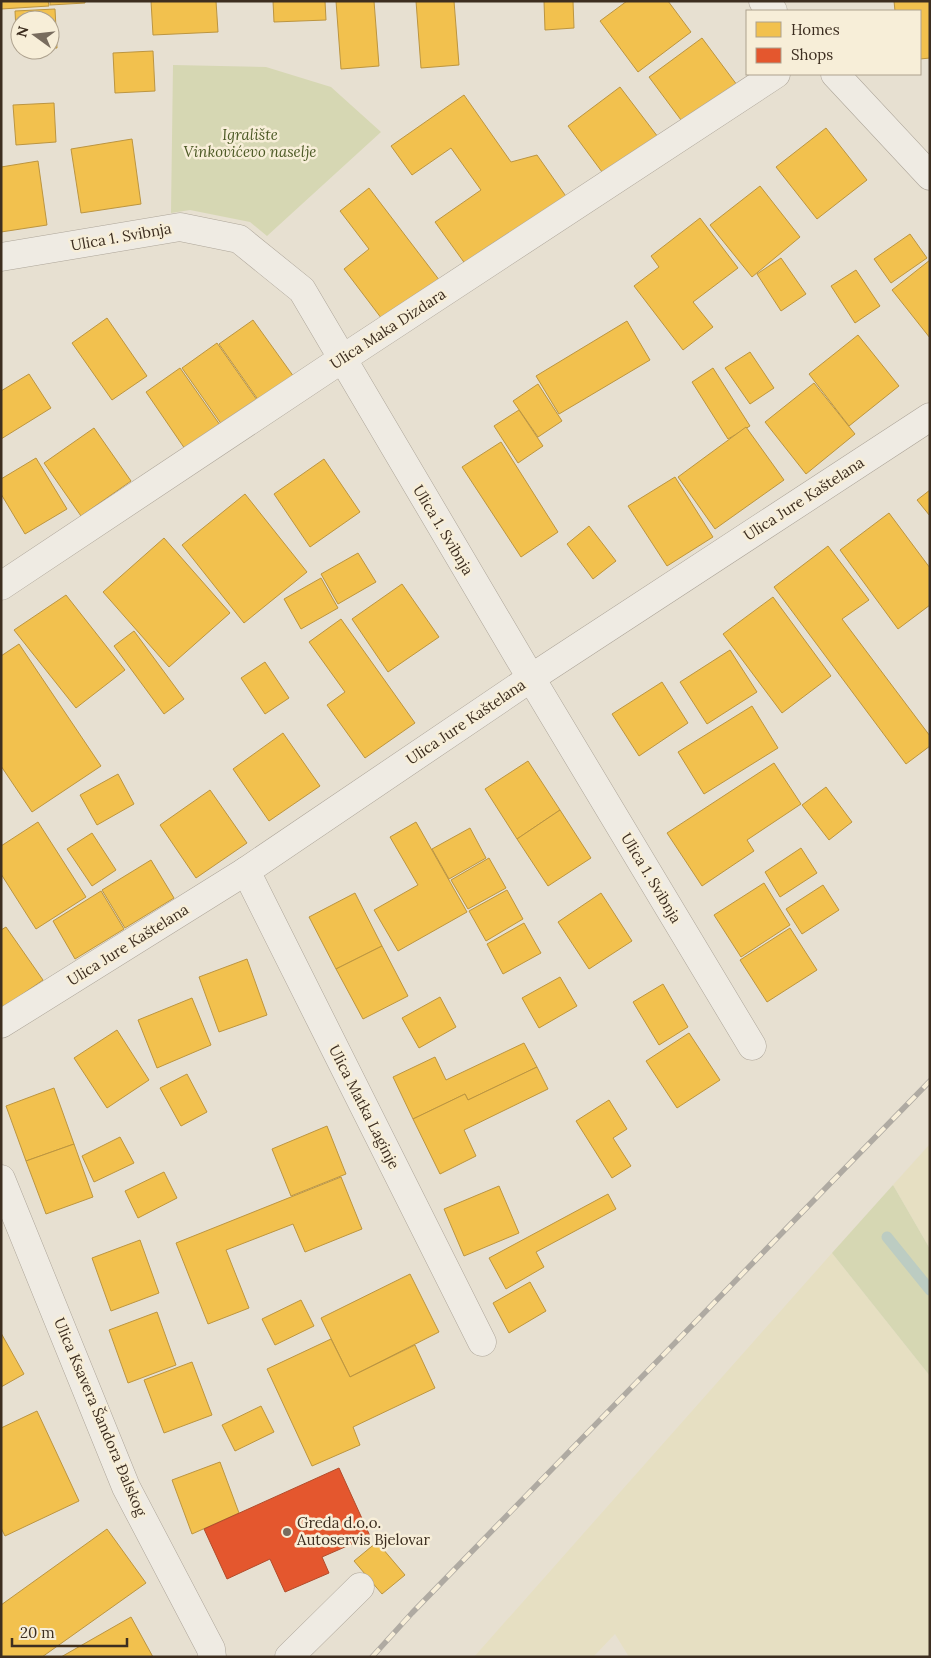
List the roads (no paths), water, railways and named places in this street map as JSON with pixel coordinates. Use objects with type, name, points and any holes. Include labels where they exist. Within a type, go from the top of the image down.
[{"type":"street","points":[[763,1],[772,10]]},
{"type":"street","name":"Ulica Maka Dizdara","points":[[1,586],[774,75]]},
{"type":"street","points":[[836,75],[930,176]]},
{"type":"street","name":"Ulica 1. Svibnja","points":[[1,257],[180,227],[239,239],[302,290],[531,678],[752,1046]]},
{"type":"street","name":"Ulica Jure Kaštelana","points":[[1,1024],[246,871],[531,678],[930,417]]},
{"type":"street","name":"Ulica Matka Laginje","points":[[246,871],[482,1342]]},
{"type":"street","name":"Ulica Ksavera Šandora Đalskog","points":[[1,1179],[126,1486],[214,1654]]},
{"type":"street","points":[[289,1657],[360,1588]]},
{"type":"waterway","points":[[887,1237],[930,1290]]},
{"type":"railway","points":[[372,1657],[412,1613],[930,1081]]},
{"type":"place","name":"Greda d.o.o. Autoservis Bjelovar","points":[[287,1532]]},
{"type":"park label","name":"Igralište Vinkovićevo naselje","points":[[250,144]]}]
